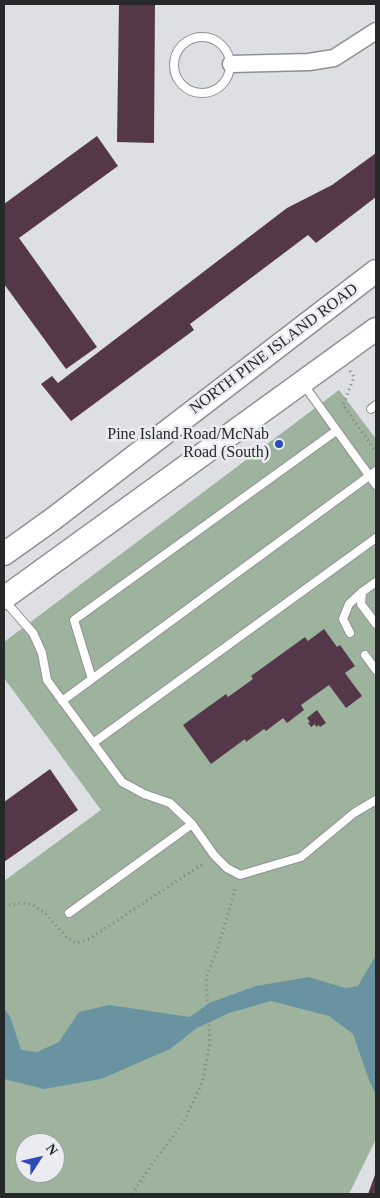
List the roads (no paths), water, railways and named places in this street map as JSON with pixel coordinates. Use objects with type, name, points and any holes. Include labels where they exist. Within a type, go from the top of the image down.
[{"type":"main road","name":"NORTH PINE ISLAND ROAD","points":[[4,554],[53,519],[376,271]]},
{"type":"main road","points":[[4,599],[376,329]]},
{"type":"street","points":[[230,64],[309,62],[334,58],[376,31]]},
{"type":"lane","points":[[196,36],[202,36],[220,42],[227,52],[230,64],[227,79],[218,88],[205,93],[192,92],[182,85],[175,75],[173,62],[176,51],[185,41],[196,36]]},
{"type":"lane","points":[[303,383],[336,431],[373,473],[376,486]]},
{"type":"lane","points":[[92,679],[74,620],[336,431]]},
{"type":"lane","points":[[62,701],[373,473]]},
{"type":"lane","points":[[93,743],[376,538]]},
{"type":"lane","points":[[350,633],[343,619],[349,604],[376,582]]},
{"type":"lane","points":[[362,592],[362,604],[376,624]]},
{"type":"lane","points":[[4,599],[32,632],[42,653],[47,680],[122,782],[144,794],[170,803],[192,824],[214,855],[227,868],[240,875],[301,857],[354,813],[376,800]]},
{"type":"lane","points":[[365,655],[376,670]]},
{"type":"lane","points":[[69,913],[192,824]]},
{"type":"water","points":[[376,955],[376,1095],[353,1034],[329,1016],[271,1001],[229,1013],[197,1028],[170,1049],[101,1079],[44,1089],[4,1079],[4,1009],[10,1016],[21,1050],[37,1052],[59,1042],[79,1012],[109,1005],[190,1017],[209,1003],[256,986],[309,977],[345,988],[358,986]]},
{"type":"place","name":"Pine Island Road/McNab Road (South)","points":[[279,444]]}]
